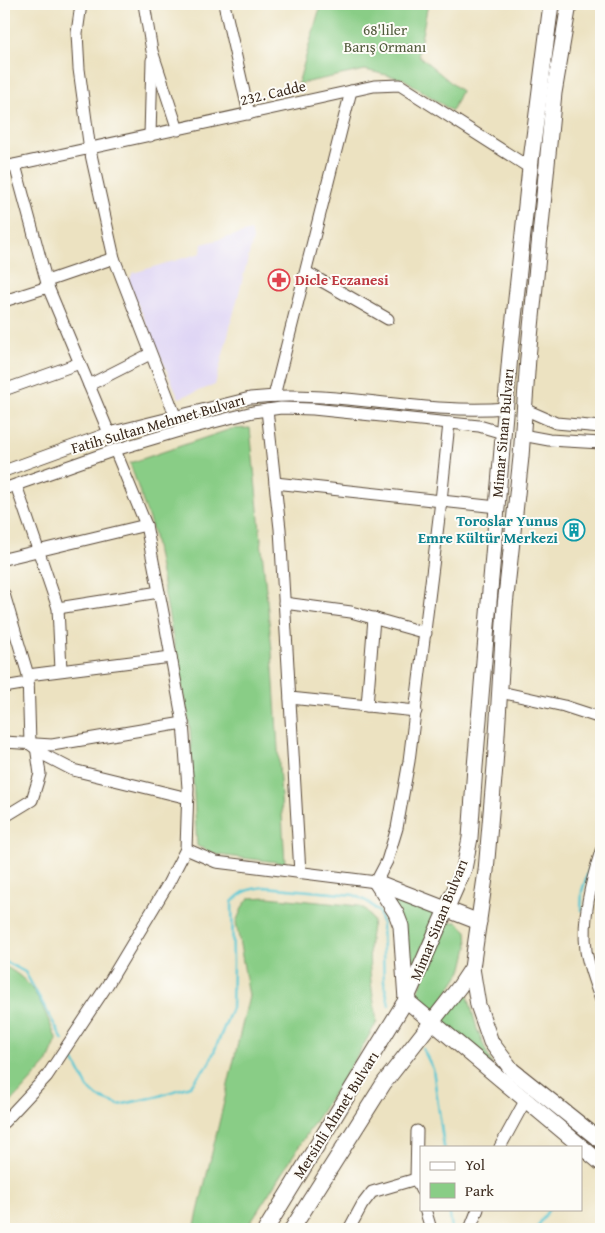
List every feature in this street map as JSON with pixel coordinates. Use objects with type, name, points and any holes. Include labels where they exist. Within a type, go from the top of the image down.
[{"type":"main road","name":"Mimar Sinan Bulvarı","points":[[406,1000],[464,869],[470,838],[503,433],[530,168],[551,4]]},
{"type":"main road","name":"Mimar Sinan Bulvarı","points":[[569,4],[554,93],[505,606],[486,871],[472,968],[478,1004],[490,1042],[512,1070],[601,1140]]},
{"type":"main road","points":[[506,408],[515,406],[524,409]]},
{"type":"main road","points":[[503,433],[513,437],[522,435]]},
{"type":"main road","points":[[376,882],[479,922]]},
{"type":"main road","points":[[376,882],[396,913],[401,926],[406,1000],[580,1146]]},
{"type":"main road","name":"Mimar Sinan Bulvarı","points":[[432,1022],[472,968]]},
{"type":"main road","name":"Mersinli Ahmet Bulvarı","points":[[266,1229],[406,1000]]},
{"type":"main road","name":"Mersinli Ahmet Bulvarı","points":[[292,1229],[384,1083],[432,1022]]},
{"type":"main road","points":[[582,1148],[601,1163]]},
{"type":"street","points":[[81,4],[77,33],[90,150],[114,258],[176,418]]},
{"type":"street","points":[[144,4],[152,51],[178,130]]},
{"type":"street","points":[[224,4],[249,114]]},
{"type":"street","points":[[150,136],[152,51]]},
{"type":"street","name":"232. Cadde","points":[[9,166],[90,150],[374,86],[400,86],[530,168]]},
{"type":"street","points":[[274,396],[351,91]]},
{"type":"street","points":[[9,166],[47,284],[109,433]]},
{"type":"street","points":[[4,302],[114,258]]},
{"type":"street","points":[[306,272],[388,319]]},
{"type":"street","points":[[89,385],[150,354]]},
{"type":"street","points":[[4,390],[80,363]]},
{"type":"street","name":"Fatih Sultan Mehmet Bulvarı","points":[[4,471],[109,433],[176,418],[250,398],[314,396],[476,410],[506,408]]},
{"type":"street","name":"Fatih Sultan Mehmet Bulvarı","points":[[4,489],[115,450],[253,412],[281,408],[313,409],[479,426],[503,433]]},
{"type":"street","points":[[524,409],[556,423],[601,426]]},
{"type":"street","points":[[267,410],[280,529],[300,873]]},
{"type":"street","points":[[186,849],[216,862],[376,882],[387,861],[397,828],[416,711],[441,500],[448,423]]},
{"type":"street","points":[[522,435],[549,440],[601,443]]},
{"type":"street","points":[[4,1122],[47,1076],[108,984],[168,884],[186,849],[188,798],[183,723],[146,524],[115,450]]},
{"type":"street","points":[[275,483],[497,507]]},
{"type":"street","points":[[16,485],[58,608],[61,670]]},
{"type":"street","points":[[4,559],[146,524]]},
{"type":"street","points":[[58,608],[159,592]]},
{"type":"street","points":[[4,594],[28,679],[34,746],[40,774],[32,800],[9,814],[4,812]]},
{"type":"street","points":[[284,603],[351,612],[426,633]]},
{"type":"street","points":[[367,706],[374,618]]},
{"type":"street","points":[[4,687],[61,670],[171,657]]},
{"type":"street","points":[[500,692],[564,706],[601,718]]},
{"type":"street","points":[[290,698],[416,711]]},
{"type":"street","points":[[4,742],[34,746],[52,745],[183,723]]},
{"type":"street","points":[[34,746],[46,756],[73,770],[188,798]]},
{"type":"street","points":[[601,852],[588,900],[585,941],[591,971],[601,1000]]},
{"type":"street","points":[[501,1146],[525,1101]]},
{"type":"street","points":[[417,1131],[416,1179],[420,1188]]},
{"type":"street","points":[[349,1229],[372,1192],[416,1179]]},
{"type":"street","points":[[425,1210],[431,1229]]},
{"type":"street","points":[[470,1229],[478,1210]]},
{"type":"shaded area","points":[[251,231],[253,239],[215,385],[179,398],[128,282],[133,273],[201,253],[202,244]]},
{"type":"green space","name":"68'liler Barış Ormanı","points":[[321,4],[428,4],[418,55],[461,91],[452,111],[404,79],[365,70],[298,84]]},
{"type":"green space","points":[[250,428],[272,651],[285,863],[218,855],[197,846],[190,729],[153,531],[130,463],[231,429]]},
{"type":"green space","points":[[390,891],[438,909],[410,976]]},
{"type":"green space","points":[[268,897],[359,906],[368,912],[373,922],[369,960],[377,1022],[246,1229],[194,1229],[249,996],[236,922],[249,898]]},
{"type":"green space","points":[[450,922],[457,922],[467,931],[468,947],[463,968],[437,1008],[428,1008],[418,1002],[416,995]]},
{"type":"green space","points":[[4,966],[32,988],[43,1007],[57,1040],[47,1063],[4,1110]]},
{"type":"green space","points":[[466,988],[477,1029],[492,1065],[441,1024]]},
{"type":"waterway","points":[[581,910],[582,891],[601,832]]},
{"type":"waterway","points":[[70,1053],[88,1088],[98,1097],[119,1105],[159,1096],[190,1086],[209,1064],[232,1008],[232,902],[251,889],[265,887],[354,895],[368,902],[379,912],[382,924],[384,982],[389,1005]]},
{"type":"waterway","points":[[4,961],[25,972],[63,1040]]},
{"type":"waterway","points":[[597,1003],[601,1014]]},
{"type":"waterway","points":[[423,1049],[433,1069],[444,1146]]},
{"type":"waterway","points":[[449,1210],[452,1229]]},
{"type":"waterway","points":[[536,1229],[548,1210]]},
{"type":"place","name":"Dicle Eczanesi","points":[[279,280]]},
{"type":"place","name":"Toroslar Yunus Emre Kültür Merkezi","points":[[574,530]]}]
